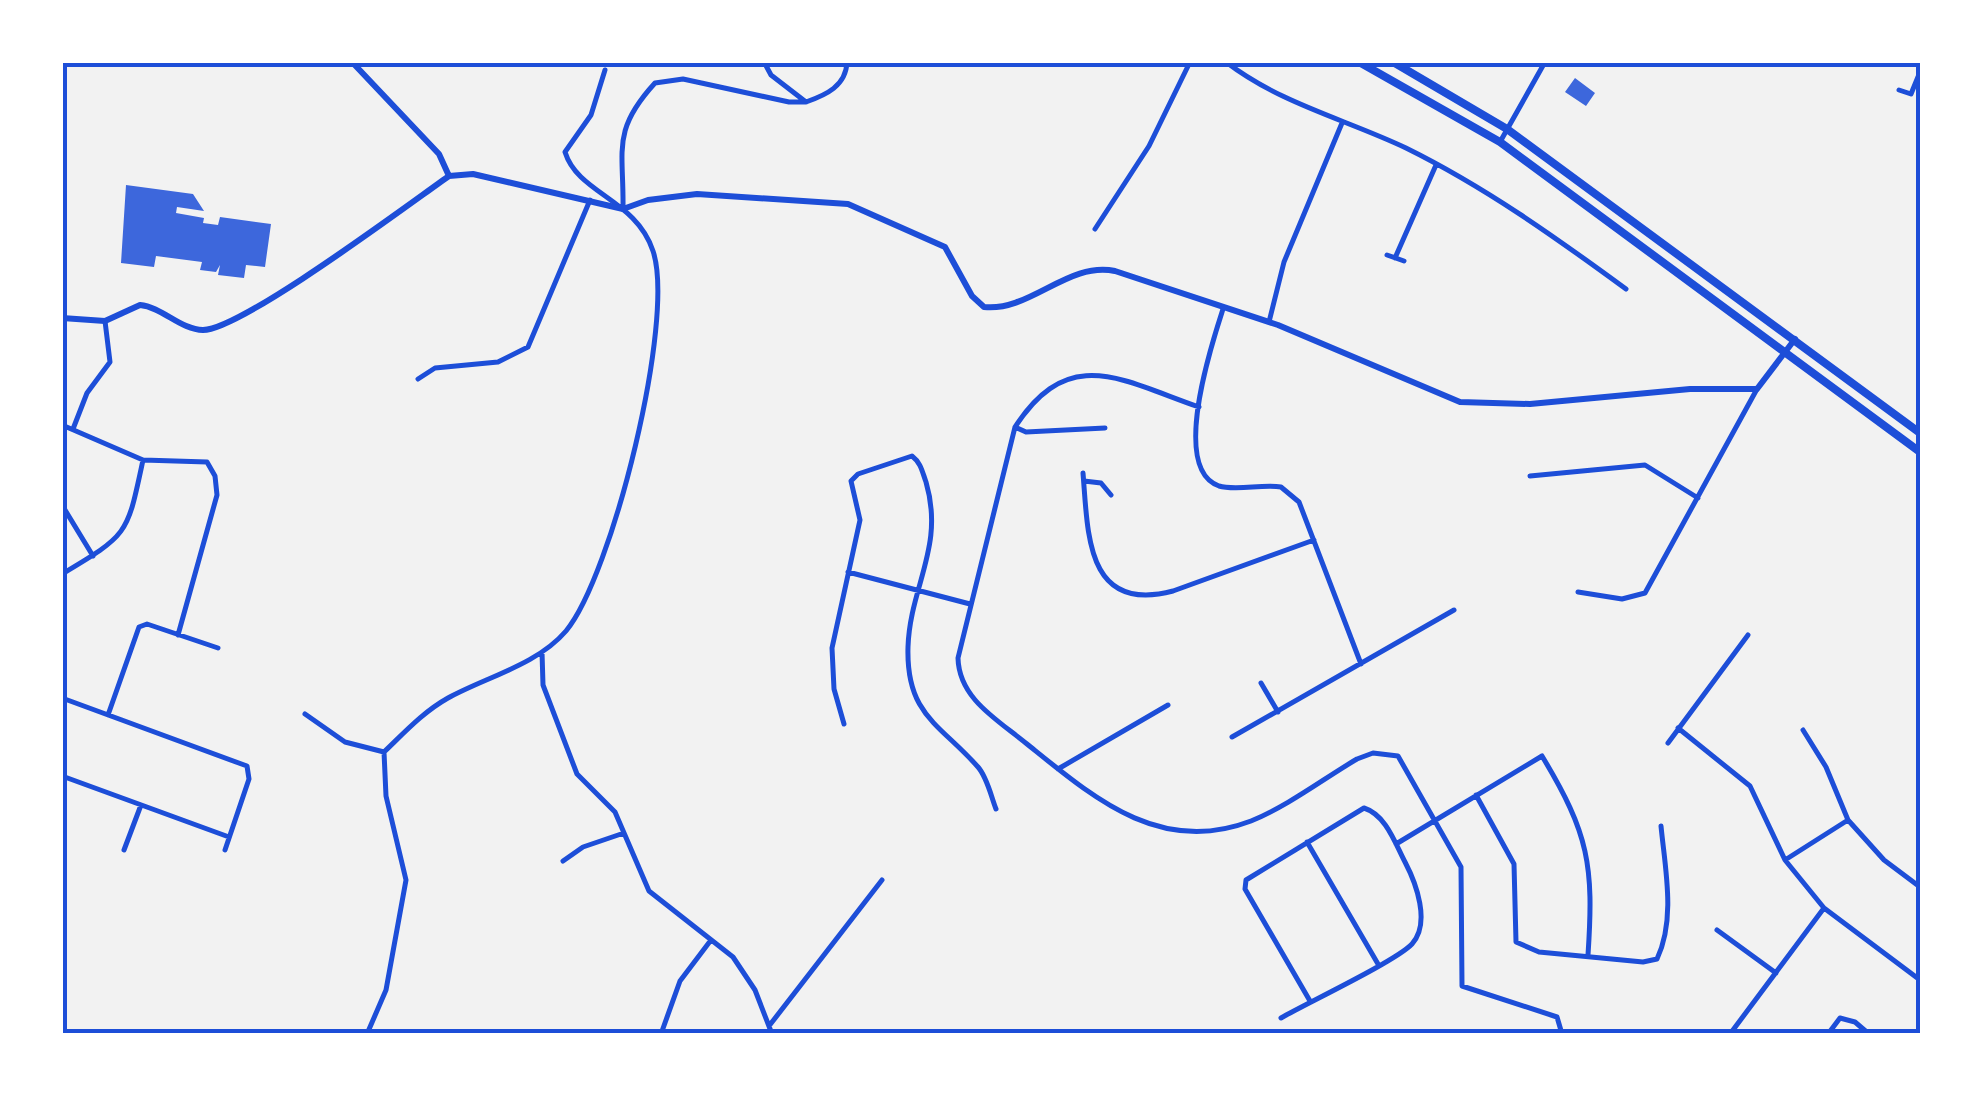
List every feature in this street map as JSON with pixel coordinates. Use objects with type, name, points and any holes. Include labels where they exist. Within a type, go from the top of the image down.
[{"type":"highway","points":[[1359,62],[1500,142],[1920,452]]},
{"type":"highway","points":[[1393,62],[1507,129],[1920,433]]},
{"type":"street","points":[[352,62],[439,154],[449,176]]},
{"type":"street","points":[[764,62],[772,76],[806,102]]},
{"type":"street","points":[[623,209],[619,152],[623,125],[654,83],[683,79],[788,102],[806,102],[830,93],[846,72],[847,62]]},
{"type":"street","points":[[1096,228],[1149,146],[1190,62]]},
{"type":"street","points":[[1226,62],[1271,93],[1437,163],[1532,219],[1626,290]]},
{"type":"street","points":[[1500,142],[1544,62]]},
{"type":"street","points":[[384,752],[446,699],[542,652],[566,631],[595,580],[637,437],[656,333],[658,279],[654,252],[638,218],[570,167],[565,152],[591,115],[605,70]]},
{"type":"street","points":[[1899,90],[1915,95],[1920,72]]},
{"type":"street","points":[[1269,322],[1284,262],[1342,123]]},
{"type":"street","points":[[1396,258],[1437,163]]},
{"type":"street","points":[[62,318],[106,321],[127,307],[140,304],[195,328],[216,327],[276,296],[449,176],[473,174],[623,209],[669,196],[697,194],[848,204],[945,248],[972,296],[984,308],[1003,306],[1103,268],[1269,322],[1460,402],[1530,404],[1690,389],[1757,389]]},
{"type":"street","points":[[418,379],[435,368],[498,362],[528,347],[590,200]]},
{"type":"street","points":[[1386,255],[1404,261]]},
{"type":"street","points":[[1223,308],[1203,369],[1196,459],[1202,475],[1220,486],[1282,486],[1299,502],[1361,664]]},
{"type":"street","points":[[73,429],[88,393],[110,362],[106,321]]},
{"type":"street","points":[[1578,592],[1622,598],[1645,593],[1757,389],[1795,340]]},
{"type":"street","points":[[1199,407],[1113,378],[1076,376],[1035,396],[1014,427],[958,658],[962,684],[982,707],[1100,803],[1139,824],[1198,832],[1254,820],[1357,759],[1384,753],[1398,756],[1464,880],[1462,986],[1556,1017],[1562,1034]]},
{"type":"street","points":[[1091,418],[1095,428]]},
{"type":"street","points":[[62,425],[143,460],[207,462],[215,476],[217,495],[178,635]]},
{"type":"street","points":[[1014,427],[1026,432],[1105,428]]},
{"type":"street","points":[[844,724],[834,690],[832,648],[860,520],[851,482],[858,474],[912,456],[934,511],[932,549],[908,646],[913,693],[936,730],[980,769],[995,806]]},
{"type":"street","points":[[62,574],[117,542],[130,523],[143,460]]},
{"type":"street","points":[[1530,476],[1645,464],[1698,498]]},
{"type":"street","points":[[1083,473],[1094,564],[1111,583],[1132,594],[1152,596],[1173,591],[1314,540]]},
{"type":"street","points":[[1084,482],[1101,483],[1111,496]]},
{"type":"street","points":[[62,505],[93,556]]},
{"type":"street","points":[[848,572],[970,604]]},
{"type":"street","points":[[1232,738],[1454,610]]},
{"type":"street","points":[[108,715],[139,627],[147,624],[218,648]]},
{"type":"street","points":[[1668,742],[1748,636]]},
{"type":"street","points":[[542,652],[543,685],[577,774],[615,812],[649,891],[732,957],[755,990],[771,1032]]},
{"type":"street","points":[[1261,683],[1278,712]]},
{"type":"street","points":[[62,698],[246,766],[249,779],[225,850]]},
{"type":"street","points":[[1058,769],[1168,705]]},
{"type":"street","points":[[305,714],[346,742],[384,752]]},
{"type":"street","points":[[1678,728],[1750,786],[1785,860],[1824,908],[1920,980]]},
{"type":"street","points":[[1803,730],[1826,766],[1848,820],[1884,860],[1920,886]]},
{"type":"street","points":[[366,1034],[386,990],[406,880],[386,796],[384,752]]},
{"type":"street","points":[[1396,844],[1542,756],[1574,809],[1585,842],[1592,898],[1588,955]]},
{"type":"street","points":[[62,776],[230,838]]},
{"type":"street","points":[[1476,796],[1514,864],[1516,942],[1539,952],[1657,959],[1666,926],[1667,886],[1660,826]]},
{"type":"street","points":[[124,850],[141,805]]},
{"type":"street","points":[[1281,1018],[1310,1002],[1378,964],[1411,945],[1418,932],[1419,890],[1375,812],[1364,808],[1246,880],[1245,890],[1310,1002]]},
{"type":"street","points":[[1785,860],[1848,820]]},
{"type":"street","points":[[563,861],[583,847],[624,833]]},
{"type":"street","points":[[1307,842],[1378,964]]},
{"type":"street","points":[[771,1032],[882,880]]},
{"type":"street","points":[[1730,1034],[1824,908]]},
{"type":"street","points":[[1716,930],[1776,973]]},
{"type":"street","points":[[661,1034],[680,980],[711,940]]},
{"type":"street","points":[[1828,1034],[1840,1018],[1855,1022],[1870,1034]]},
{"type":"building","points":[[1575,78],[1595,93],[1586,106],[1565,92]]},
{"type":"building","points":[[126,185],[193,194],[204,211],[177,207],[176,213],[204,218],[203,223],[218,225],[220,217],[271,224],[265,267],[246,265],[244,278],[218,275],[220,265],[216,272],[200,270],[202,262],[156,256],[154,267],[121,263]]}]
